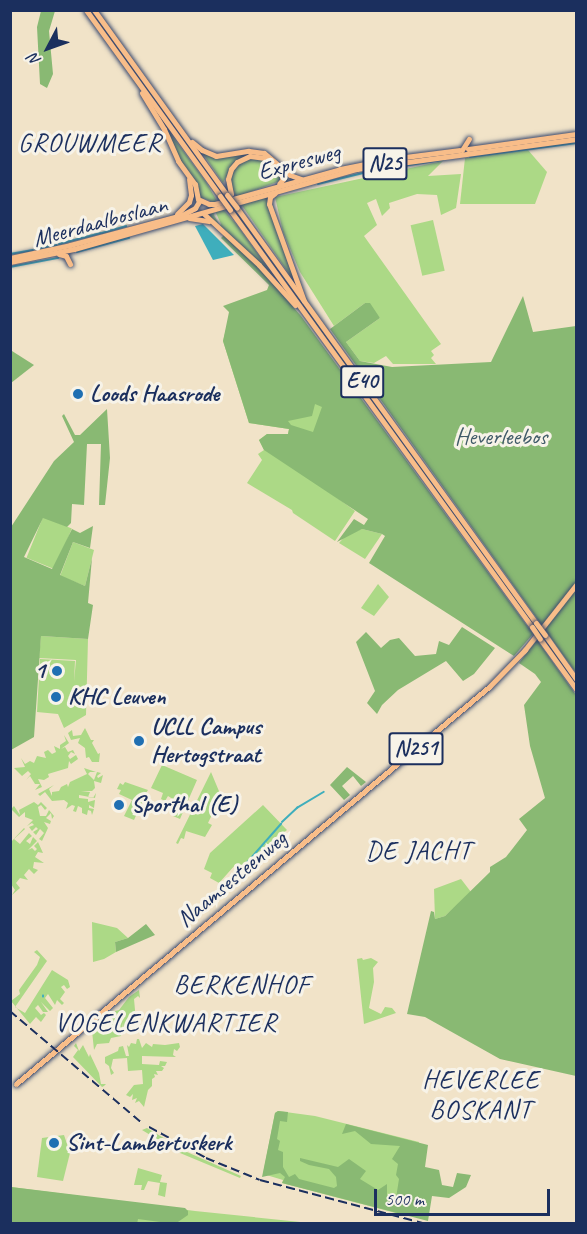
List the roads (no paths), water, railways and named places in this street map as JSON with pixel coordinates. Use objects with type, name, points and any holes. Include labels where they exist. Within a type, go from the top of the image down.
[{"type":"highway","name":"E40","points":[[86,10],[305,302],[418,465]]},
{"type":"highway","name":"E40","points":[[94,10],[226,195],[309,318],[576,679]]},
{"type":"highway","points":[[139,83],[142,93],[198,191],[198,200]]},
{"type":"highway","name":"Expresweg","points":[[203,209],[357,170],[576,134]]},
{"type":"highway","points":[[186,138],[202,150],[216,156],[249,151],[264,153],[288,174],[302,179]]},
{"type":"highway","name":"Expresweg","points":[[203,209],[290,182],[390,159],[576,139]]},
{"type":"highway","points":[[226,195],[231,169],[237,162],[250,156],[265,158],[279,170],[283,179],[277,186]]},
{"type":"highway","points":[[173,217],[186,208],[191,195],[186,172]]},
{"type":"highway","points":[[288,174],[290,182]]},
{"type":"highway","name":"N25","points":[[272,192],[287,187],[290,182]]},
{"type":"highway","points":[[283,190],[272,194],[269,204],[305,302]]},
{"type":"highway","name":"Meerdaalboslaan","points":[[204,199],[203,209],[198,200],[204,199]]},
{"type":"highway","points":[[203,209],[214,224],[262,268],[302,315],[309,318]]},
{"type":"highway","name":"Meerdaalboslaan","points":[[72,247],[203,209]]},
{"type":"highway","name":"Meerdaalboslaan","points":[[10,258],[72,247],[181,219],[203,209]]},
{"type":"highway","points":[[181,219],[200,217],[214,224]]},
{"type":"highway","points":[[72,247],[70,264],[66,254],[72,247]]},
{"type":"highway","name":"Meerdaalboslaan","points":[[10,262],[66,254]]},
{"type":"highway","name":"E40","points":[[543,637],[576,689]]},
{"type":"main road","name":"Naamsesteenweg","points":[[10,1089],[494,683],[525,650],[576,585]]},
{"type":"water","points":[[203,224],[234,255],[213,260],[195,226]]},
{"type":"waterway","points":[[470,157],[576,143]]},
{"type":"waterway","points":[[318,184],[376,170],[443,160]]},
{"type":"waterway","points":[[102,233],[126,226]]},
{"type":"waterway","points":[[59,244],[101,233]]},
{"type":"waterway","points":[[77,252],[129,238]]},
{"type":"waterway","points":[[35,249],[57,245]]},
{"type":"waterway","points":[[10,254],[33,250]]},
{"type":"waterway","points":[[10,267],[58,258]]},
{"type":"waterway","points":[[282,822],[297,808],[324,792]]},
{"type":"waterway","points":[[244,866],[281,824]]},
{"type":"railway","points":[[10,1011],[141,1122]]},
{"type":"railway","points":[[149,1127],[206,1158],[260,1180],[426,1224]]},
{"type":"place","name":"Loods Haasrode","points":[[78,394]]},
{"type":"place","name":"1","points":[[57,671]]},
{"type":"place","name":"KHC Leuven","points":[[56,697]]},
{"type":"place","name":"UCLL Campus Hertogstraat","points":[[139,741]]},
{"type":"place","name":"Sporthal (E)","points":[[119,805]]},
{"type":"place","name":"Sint-Lambertuskerk","points":[[54,1143]]},
{"type":"district","name":"GROUWMEER","points":[[90,143]]},
{"type":"district","name":"DE JACHT","points":[[419,851]]},
{"type":"district","name":"BERKENHOF","points":[[242,985]]},
{"type":"district","name":"VOGELENKWARTIER","points":[[166,1023]]},
{"type":"district","name":"HEVERLEE BOSKANT","points":[[481,1095]]},
{"type":"park label","name":"Heverleebos","points":[[501,437]]}]
